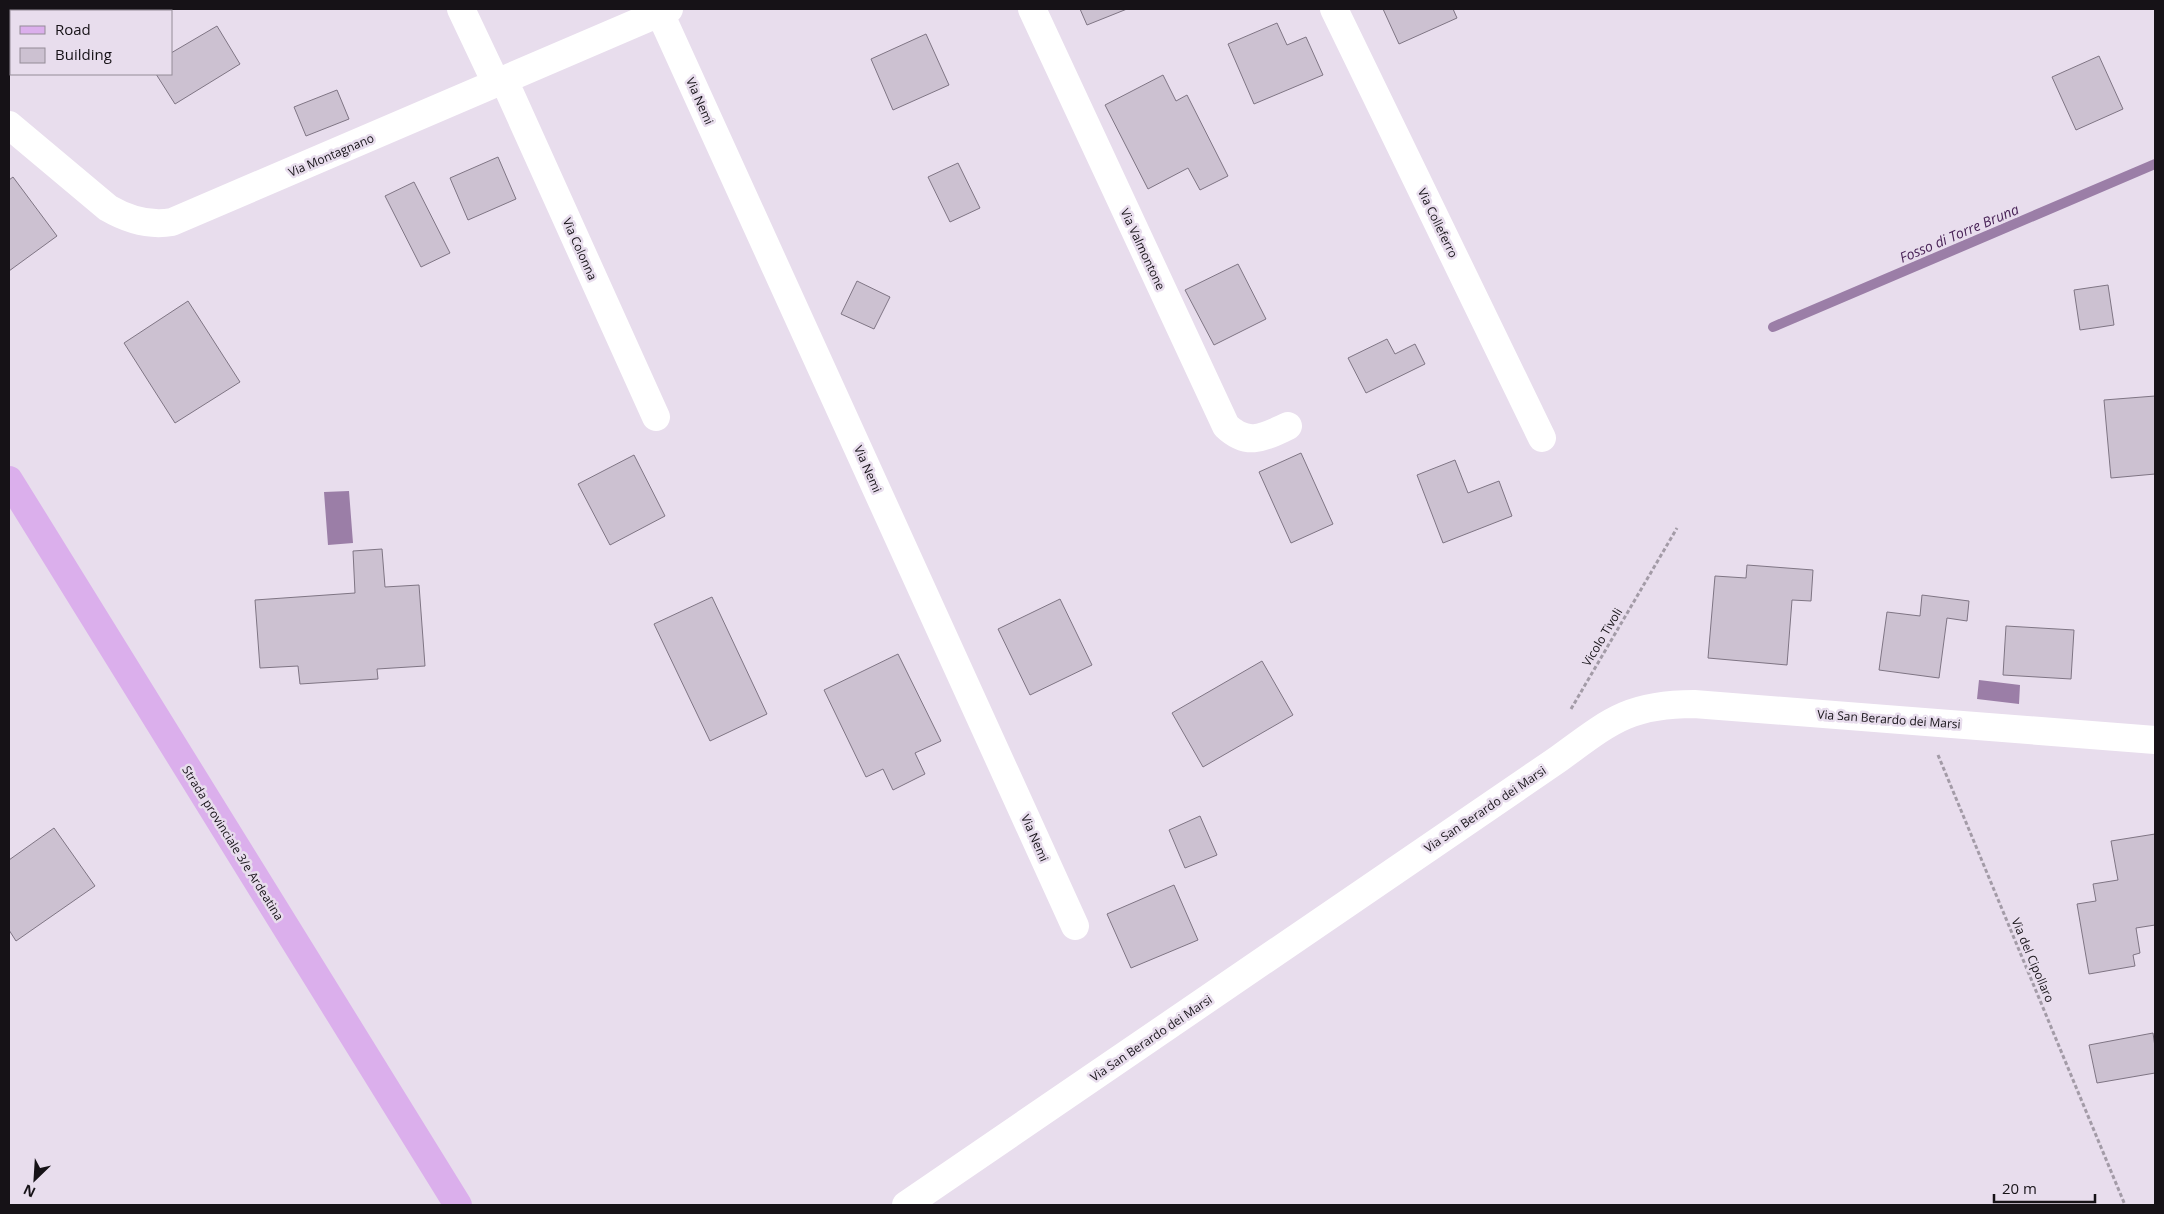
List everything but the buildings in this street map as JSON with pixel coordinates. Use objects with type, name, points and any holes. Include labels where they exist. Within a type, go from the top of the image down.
[{"type":"main road","name":"Strada provinciale 3/e Ardeatina","points":[[9,480],[458,1205]]},
{"type":"street","name":"Via Colonna","points":[[461,9],[500,82],[656,417]]},
{"type":"street","name":"Via Valmontone","points":[[1032,9],[1226,426],[1240,437],[1256,439],[1288,426]]},
{"type":"street","name":"Via Colleferro","points":[[1334,9],[1542,438]]},
{"type":"street","name":"Via Montagnano","points":[[9,125],[108,208],[122,215],[142,221],[166,223],[190,216],[665,11]]},
{"type":"street","name":"Via Nemi","points":[[665,11],[1075,926]]},
{"type":"street","name":"Via San Berardo dei Marsi","points":[[906,1205],[1205,1002],[1616,718],[1646,708],[1694,704],[2155,740]]},
{"type":"path","name":"Vicolo Tivoli","points":[[1570,711],[1677,528]]},
{"type":"path","name":"Via del Cipollaro","points":[[1924,722],[2126,1205]]},
{"type":"shaded area","points":[[349,491],[353,543],[328,545],[324,492]]},
{"type":"shaded area","points":[[1979,680],[2020,685],[2019,704],[1977,699]]},
{"type":"waterway","name":"Fosso di Torre Bruna","points":[[1773,327],[2155,164]]}]
